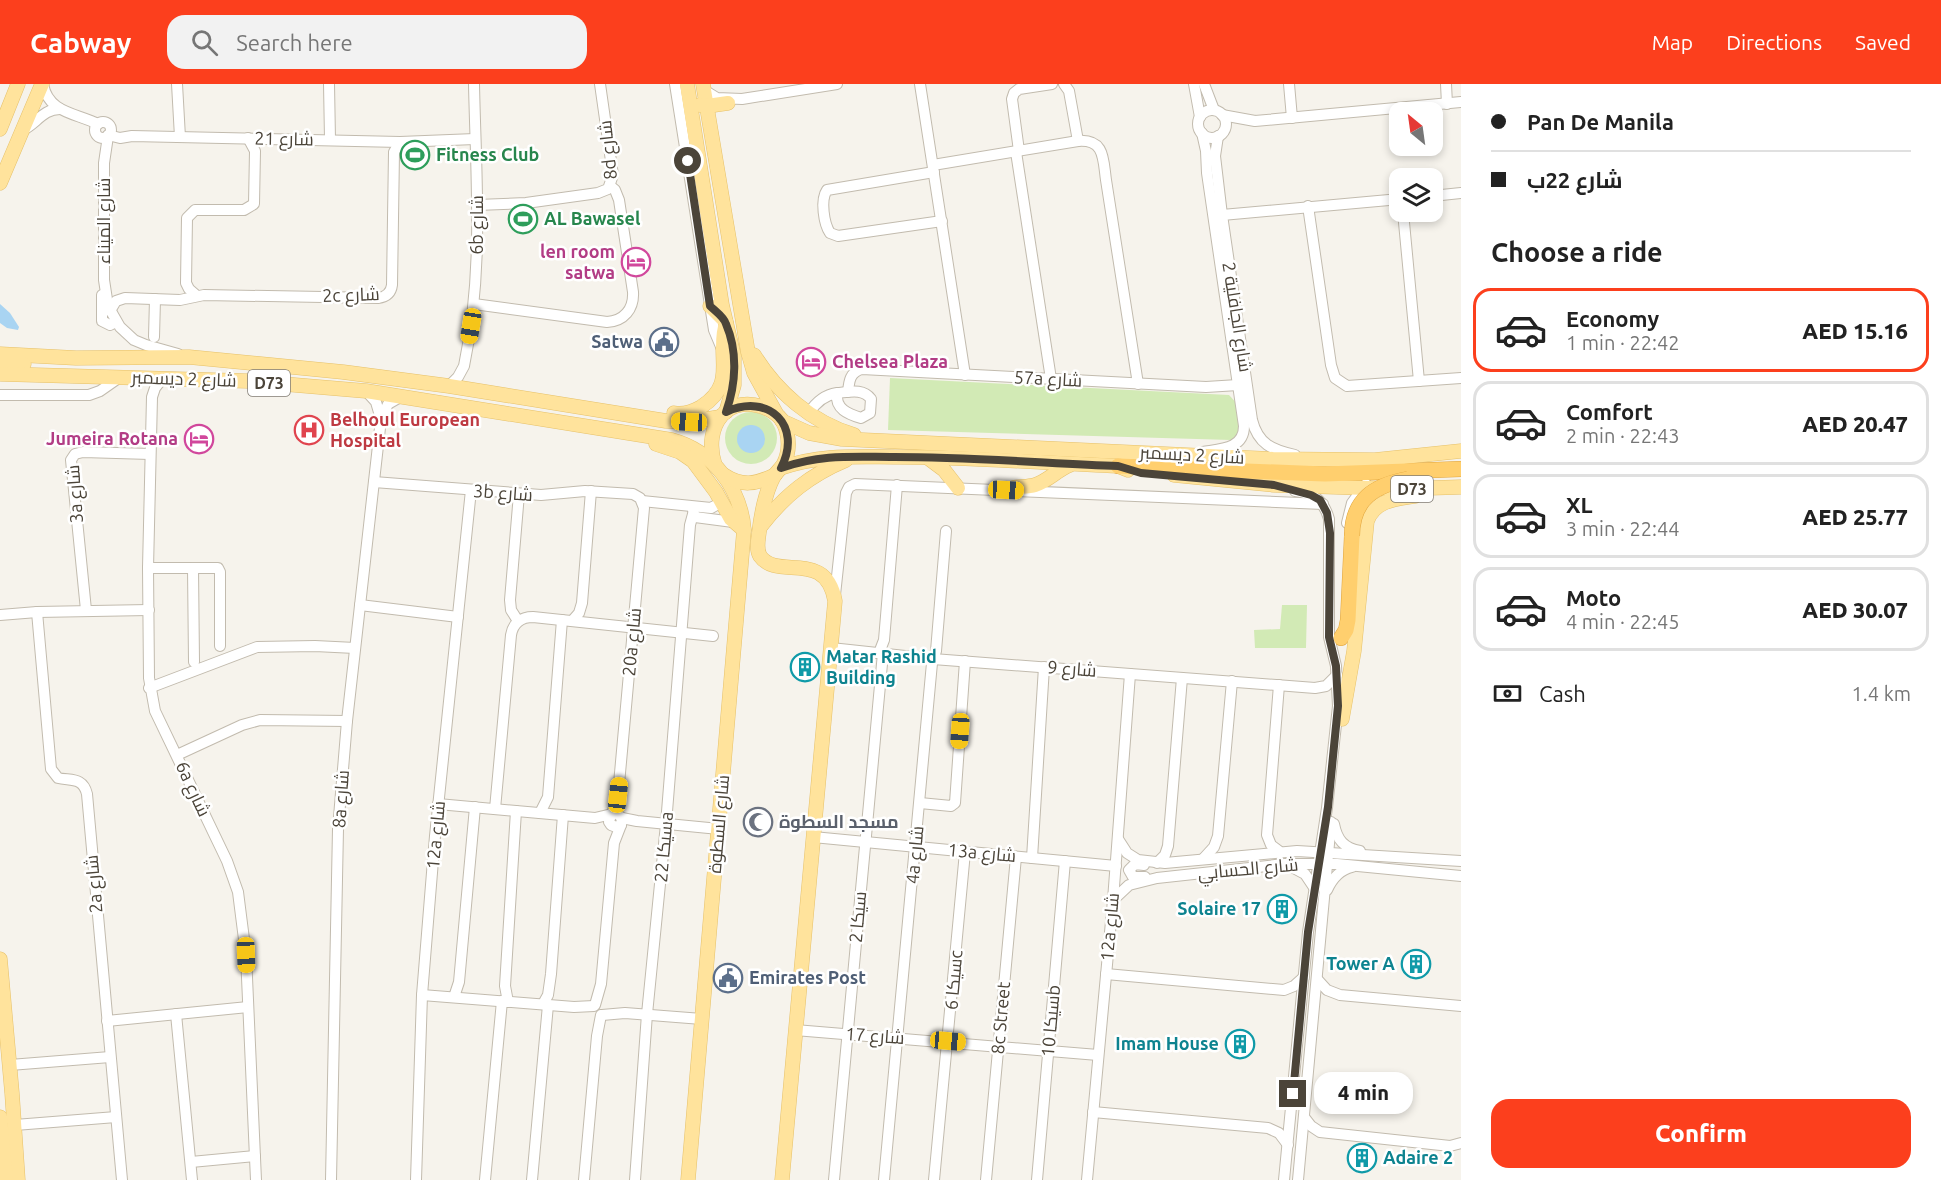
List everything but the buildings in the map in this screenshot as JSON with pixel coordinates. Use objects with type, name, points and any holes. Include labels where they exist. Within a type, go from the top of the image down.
[{"type":"highway","points":[[1118,466],[1288,473],[1384,473],[1461,469]]},
{"type":"highway","points":[[1341,638],[1348,620],[1352,536],[1356,512],[1367,496],[1383,485],[1408,479],[1459,484]]},
{"type":"main road","points":[[0,129],[18,84]]},
{"type":"main road","points":[[0,183],[42,84]]},
{"type":"main road","points":[[687,84],[689,134],[735,366],[733,392],[711,434],[710,445],[719,470],[741,483],[759,483],[778,472]]},
{"type":"main road","points":[[700,86],[696,101],[708,112],[746,341],[754,373],[779,417],[789,445],[787,457],[763,507],[758,551],[763,559],[774,564],[815,571],[829,584],[835,601],[782,1180]]},
{"type":"main road","points":[[708,112],[728,103]]},
{"type":"main road","points":[[737,287],[746,270]]},
{"type":"main road","points":[[710,306],[726,322]]},
{"type":"main road","points":[[640,416],[662,412],[685,414],[707,403],[718,392],[725,367],[722,341],[726,322]]},
{"type":"main road","points":[[746,341],[776,385],[794,402],[813,416],[846,433],[870,440]]},
{"type":"main road","points":[[0,345],[50,349],[76,358]]},
{"type":"main road","name":"شارع 2 ديسمبر","points":[[0,354],[76,358],[189,357],[381,376],[666,421],[689,422],[723,414]]},
{"type":"main road","points":[[0,364],[53,364],[76,358]]},
{"type":"main road","points":[[218,380],[222,373],[240,372],[243,362]]},
{"type":"main road","points":[[251,381],[256,372],[275,372],[281,367]]},
{"type":"main road","name":"شارع 2 ديسمبر","points":[[0,374],[251,381],[366,390],[682,442],[700,452],[719,470]]},
{"type":"main road","points":[[0,384],[26,375]]},
{"type":"main road","points":[[723,414],[738,406],[751,405],[764,407],[779,417]]},
{"type":"main road","name":"شارع 2 ديسمبر","points":[[779,417],[799,429],[820,436],[870,440],[1190,454],[1252,459],[1375,460],[1461,451]]},
{"type":"main road","points":[[626,434],[689,457],[739,526]]},
{"type":"main road","points":[[759,528],[783,500],[801,485],[818,473],[855,457]]},
{"type":"main road","points":[[926,457],[944,470],[958,488]]},
{"type":"main road","name":"شارع 2 ديسمبر","points":[[778,472],[813,459],[926,457],[1118,466],[1141,473],[1274,485],[1399,489],[1459,484]]},
{"type":"main road","points":[[1006,490],[1037,484],[1059,469],[1075,464]]},
{"type":"main road","name":"شارع السطوة","points":[[688,1180],[742,571],[739,526],[743,515],[739,502],[719,470]]},
{"type":"main road","points":[[1340,713],[1354,651],[1368,517],[1372,510],[1383,503],[1459,484]]},
{"type":"main road","points":[[742,571],[752,566],[774,564]]},
{"type":"main road","points":[[0,959],[18,1180]]},
{"type":"main road","points":[[0,1117],[6,1180]]},
{"type":"street","points":[[42,84],[48,99],[60,109]]},
{"type":"street","points":[[177,84],[180,137]]},
{"type":"street","points":[[329,84],[330,139]]},
{"type":"street","name":"6b شارع","points":[[472,390],[465,379],[464,366],[474,304],[478,250],[474,84]]},
{"type":"street","name":"8d شارع","points":[[474,304],[607,322],[623,317],[631,307],[633,297],[619,200],[617,193],[610,186],[613,172],[600,84]]},
{"type":"street","points":[[675,84],[689,134],[710,306],[716,335],[722,350]]},
{"type":"street","points":[[728,103],[837,84]]},
{"type":"street","points":[[920,84],[965,375]]},
{"type":"street","points":[[1051,380],[1017,152],[1012,99],[1014,93],[1019,90],[1052,84]]},
{"type":"street","points":[[1064,84],[1069,91],[1078,141]]},
{"type":"street","points":[[1194,84],[1200,117],[1198,126],[1209,138],[1254,121]]},
{"type":"street","points":[[1204,84],[1226,125],[1219,135]]},
{"type":"street","points":[[1289,84],[1292,118]]},
{"type":"street","points":[[1446,84],[1448,104]]},
{"type":"street","points":[[700,86],[717,98],[742,99]]},
{"type":"street","points":[[1200,117],[1206,112],[1254,121],[1461,102]]},
{"type":"street","points":[[23,130],[35,123],[44,113],[60,109]]},
{"type":"street","name":"شارع 21","points":[[60,109],[103,132],[132,136],[400,142],[475,141]]},
{"type":"street","name":"شارع الميناء","points":[[103,132],[102,321],[110,325],[116,322]]},
{"type":"street","name":"شارع الجافلية 2","points":[[1190,454],[1230,447],[1240,440],[1244,432],[1202,133]]},
{"type":"street","name":"شارع الجافلية 2","points":[[1219,135],[1215,156],[1222,215],[1254,429],[1261,441],[1274,450],[1313,459]]},
{"type":"street","points":[[196,296],[186,283],[187,218],[197,209],[244,210],[254,204],[255,151],[248,138]]},
{"type":"street","points":[[942,221],[838,236],[831,234],[827,226],[823,200],[827,190],[933,168],[1078,141],[1088,140],[1095,144],[1102,154],[1138,384]]},
{"type":"street","name":"2c شارع","points":[[110,311],[114,303],[122,298],[180,300],[196,296],[378,298],[388,294],[392,285],[394,152],[400,142]]},
{"type":"street","points":[[478,208],[598,194],[610,186]]},
{"type":"street","points":[[1443,195],[1461,193]]},
{"type":"street","points":[[1222,215],[1389,200]]},
{"type":"street","points":[[1308,207],[1331,365],[1335,378],[1340,383],[1354,386],[1461,378]]},
{"type":"street","points":[[1404,222],[1419,381]]},
{"type":"street","name":"شارع الميناء","points":[[104,280],[110,311],[124,332],[140,343],[189,357]]},
{"type":"street","points":[[154,337],[155,299]]},
{"type":"street","name":"6b شارع","points":[[449,386],[464,366]]},
{"type":"street","name":"57a شارع","points":[[813,416],[824,397],[846,392],[850,378],[856,370],[862,369],[1238,388]]},
{"type":"street","points":[[0,394],[89,395],[100,391],[120,377]]},
{"type":"street","points":[[138,378],[152,397]]},
{"type":"street","points":[[152,397],[155,388],[164,378]]},
{"type":"street","points":[[366,390],[376,402],[381,419]]},
{"type":"street","points":[[381,419],[388,404],[402,396]]},
{"type":"street","name":"6a شارع","points":[[152,397],[148,568],[149,688],[155,711],[227,861],[236,885],[244,931],[256,1180]]},
{"type":"street","name":"8a شارع","points":[[331,1180],[336,1018],[337,864],[347,721],[381,419]]},
{"type":"street","name":"3a شارع","points":[[86,610],[71,460],[79,452],[150,454]]},
{"type":"street","points":[[1324,852],[1332,813],[1340,713],[1347,522],[1352,503],[1362,488],[1370,480],[1384,473]]},
{"type":"street","name":"3b شارع","points":[[374,482],[519,494],[548,495],[591,491],[633,494],[642,501]]},
{"type":"street","points":[[835,601],[846,493],[849,487],[858,483],[1323,504]]},
{"type":"street","name":"سيكا 2","points":[[834,1180],[897,485]]},
{"type":"street","points":[[1274,485],[1316,497],[1323,504],[1330,526],[1329,637],[1337,675],[1340,713],[1328,807],[1323,864],[1325,896],[1298,1180]]},
{"type":"street","name":"12a شارع","points":[[416,1180],[422,995],[438,804],[471,490]]},
{"type":"street","points":[[567,621],[579,613],[582,603],[591,491]]},
{"type":"street","points":[[518,621],[511,610],[510,600],[519,494]]},
{"type":"street","points":[[642,501],[693,511],[713,508],[722,502]]},
{"type":"street","name":"20a شارع","points":[[584,1180],[644,508],[642,501]]},
{"type":"street","points":[[693,511],[697,518],[739,526]]},
{"type":"street","name":"سيكا 22a","points":[[635,1180],[689,528],[693,511]]},
{"type":"street","name":"4a شارع","points":[[884,1180],[946,531]]},
{"type":"street","points":[[148,568],[216,567],[220,572],[220,646]]},
{"type":"street","points":[[193,568],[194,662]]},
{"type":"street","points":[[360,605],[458,617]]},
{"type":"street","points":[[0,615],[86,610],[149,610]]},
{"type":"street","name":"2a شارع","points":[[37,612],[51,769],[58,778],[78,781],[87,794],[122,1180]]},
{"type":"street","points":[[495,809],[511,635],[518,621],[533,617],[713,636]]},
{"type":"street","points":[[540,813],[548,797],[567,621]]},
{"type":"street","points":[[149,688],[257,647],[356,648]]},
{"type":"street","name":"شارع 9","points":[[831,648],[933,659],[1315,688]]},
{"type":"street","points":[[920,803],[951,806],[955,803],[965,661]]},
{"type":"street","points":[[1032,858],[1044,667]]},
{"type":"street","name":"12a شارع","points":[[1087,1180],[1131,674]]},
{"type":"street","points":[[1315,688],[1326,686],[1337,675]]},
{"type":"street","points":[[1157,878],[1133,877],[1129,870],[1135,864],[1151,866],[1161,863],[1168,846],[1182,678]]},
{"type":"street","points":[[1203,859],[1214,847],[1218,836],[1232,681]]},
{"type":"street","points":[[1279,685],[1267,835],[1271,844],[1279,851]]},
{"type":"street","points":[[1315,688],[1329,694],[1340,713]]},
{"type":"street","points":[[177,755],[242,725],[260,720],[347,721]]},
{"type":"street","points":[[438,804],[719,829]]},
{"type":"street","points":[[454,997],[459,982],[475,807]]},
{"type":"street","points":[[485,1180],[505,1001],[516,811]]},
{"type":"street","points":[[1332,813],[1335,831],[1341,842],[1351,849],[1375,855]]},
{"type":"street","points":[[532,1180],[545,1005],[550,982],[563,815]]},
{"type":"street","points":[[1218,836],[1225,847],[1238,855]]},
{"type":"street","name":"13a شارع","points":[[813,837],[1116,866]]},
{"type":"street","name":"شارع الحسابي","points":[[1118,839],[1132,857],[1143,862],[1161,863],[1279,851],[1461,861]]},
{"type":"street","name":"سيكا 6c","points":[[934,1180],[965,852]]},
{"type":"street","name":"8c Street","points":[[986,1180],[1016,857]]},
{"type":"street","name":"سيكا 10b","points":[[1036,1180],[1065,861]]},
{"type":"street","points":[[1285,864],[1305,874],[1315,889]]},
{"type":"street","name":"شارع الحسابي","points":[[1113,900],[1129,885],[1157,878],[1285,864],[1357,866],[1461,876]]},
{"type":"street","points":[[1284,1180],[1304,977],[1315,889],[1323,864]]},
{"type":"street","points":[[1325,896],[1335,877],[1347,868],[1357,866]]},
{"type":"street","points":[[1106,974],[1284,990],[1294,986],[1304,977]]},
{"type":"street","points":[[1317,979],[1327,990],[1340,995],[1460,1007]]},
{"type":"street","points":[[1284,990],[1301,1009]]},
{"type":"street","points":[[422,995],[702,1018]]},
{"type":"street","points":[[1314,1007],[1326,999],[1340,995]]},
{"type":"street","points":[[107,1021],[248,1007]]},
{"type":"street","points":[[176,1014],[192,1180]]},
{"type":"street","name":"شارع 17","points":[[795,1030],[1098,1055]]},
{"type":"street","points":[[10,1065],[110,1057]]},
{"type":"street","points":[[1093,1112],[1268,1128],[1279,1133],[1288,1145]]},
{"type":"street","points":[[1268,1128],[1280,1124],[1291,1115]]},
{"type":"street","points":[[15,1125],[116,1117]]},
{"type":"street","points":[[1304,1117],[1320,1132],[1450,1146],[1461,1143]]},
{"type":"street","points":[[1301,1144],[1320,1132]]},
{"type":"street","points":[[1435,1143],[1453,1141],[1461,1137]]},
{"type":"street","points":[[191,1162],[255,1156]]},
{"type":"green space","points":[[890,378],[1229,395],[1242,409],[1241,437],[1231,440],[888,430]]},
{"type":"green space","points":[[746,412],[756,412],[770,419],[777,438],[770,457],[756,464],[746,464],[736,460],[729,453],[725,443],[725,433],[729,423],[736,416]]},
{"type":"green space","points":[[1282,605],[1307,605],[1306,648],[1255,648],[1254,630],[1280,629]]},
{"type":"water","points":[[0,304],[10,313],[19,327],[18,330],[7,328],[0,323]]},
{"type":"water","points":[[751,425],[761,429],[765,439],[761,449],[751,453],[741,449],[737,439],[741,429]]},
{"type":"place","name":"Fitness Club","points":[[415,155]]},
{"type":"place","name":"AL Bawasel","points":[[523,219]]},
{"type":"place","name":"len room satwa","points":[[636,262]]},
{"type":"place","name":"Satwa","points":[[664,342]]},
{"type":"place","name":"Chelsea Plaza","points":[[811,362]]},
{"type":"place","name":"Belhoul European Hospital","points":[[309,430]]},
{"type":"place","name":"Jumeira Rotana","points":[[199,439]]},
{"type":"place","name":"Matar Rashid Building","points":[[805,667]]},
{"type":"place","name":"مسجد السطوة","points":[[758,822]]},
{"type":"place","name":"Solaire 17","points":[[1282,909]]},
{"type":"place","name":"Tower A","points":[[1416,964]]},
{"type":"place","name":"Emirates Post","points":[[728,978]]},
{"type":"place","name":"Imam House","points":[[1240,1044]]},
{"type":"place","name":"Adaire 2","points":[[1362,1158]]},
{"type":"route","points":[[688,161],[710,306],[726,322],[734,356],[734,385],[726,412],[738,406],[751,405],[764,407],[776,413],[782,421],[789,445],[787,457],[781,468],[826,457],[926,457],[1118,466],[1141,473],[1274,485],[1307,493],[1316,497],[1323,504],[1330,526],[1329,641],[1335,661],[1338,698],[1328,807],[1308,932],[1293,1094]]}]
